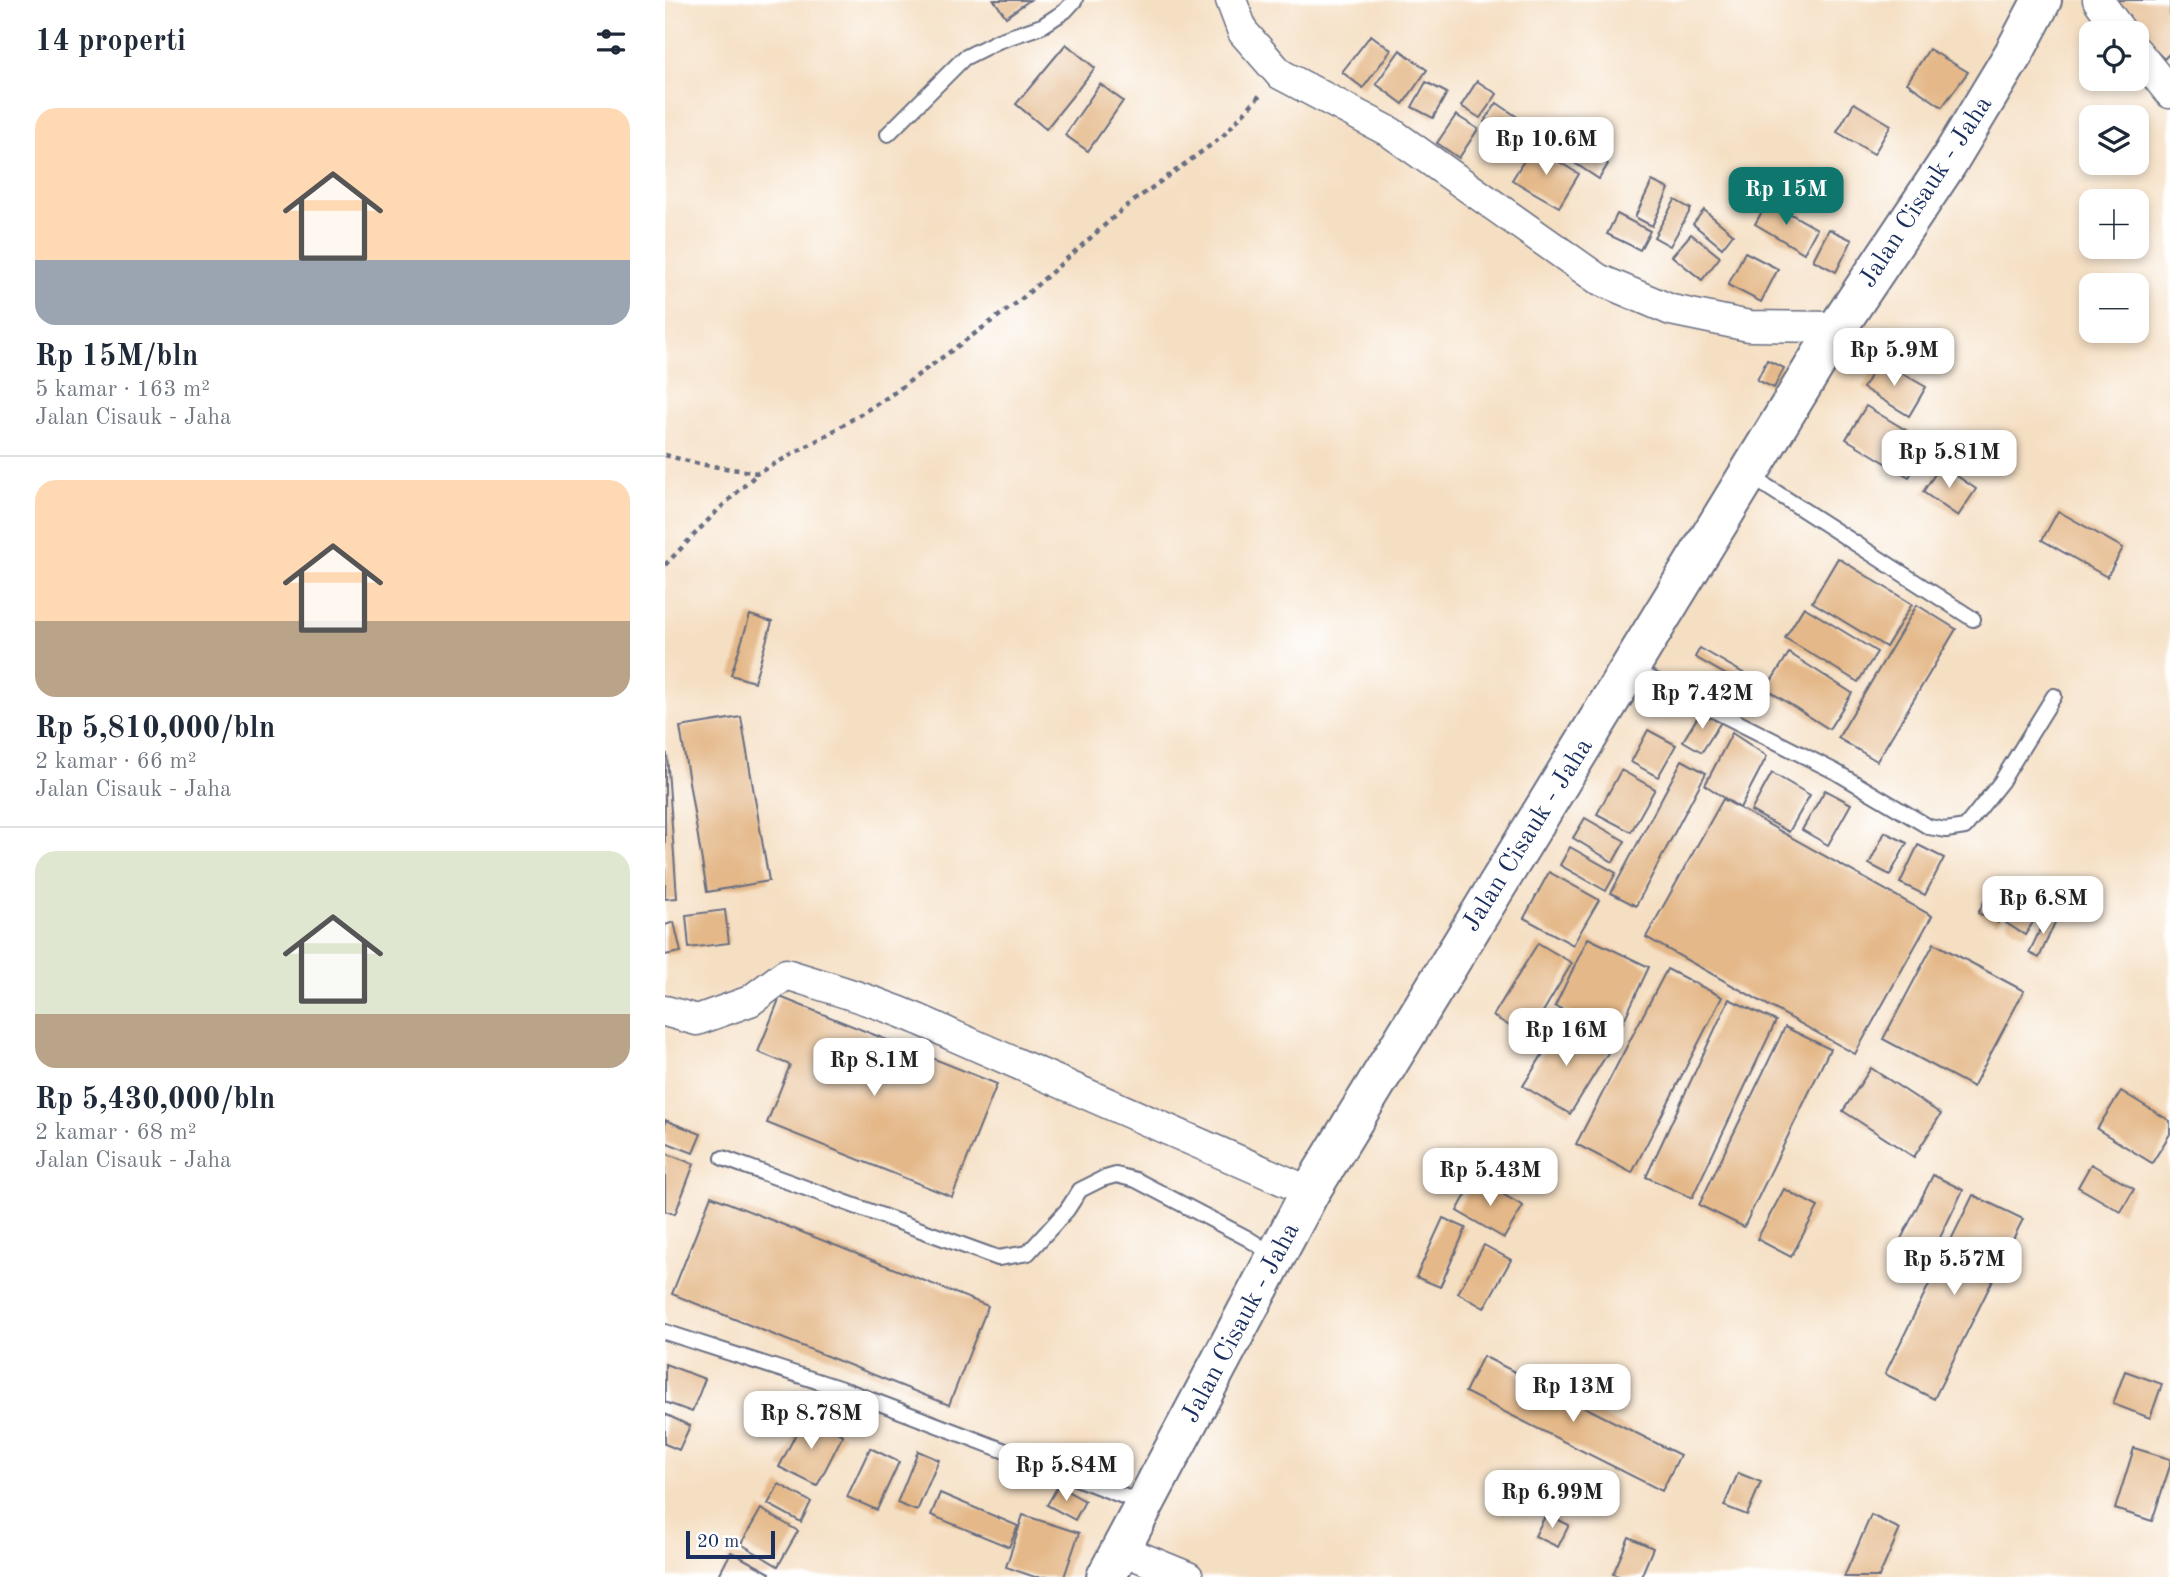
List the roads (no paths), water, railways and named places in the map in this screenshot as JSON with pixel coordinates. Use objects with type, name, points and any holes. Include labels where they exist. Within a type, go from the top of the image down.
[{"type":"main road","name":"Jalan Cisauk - Jaha","points":[[1113,1563],[1310,1192],[1838,327],[1947,164],[2014,53],[2042,0]]},
{"type":"street","points":[[1231,0],[1243,33],[1280,74],[1390,132],[1598,279],[1671,310],[1749,326],[1838,327]]},
{"type":"street","points":[[2098,0],[2113,21]]},
{"type":"street","points":[[2149,67],[2170,93]]},
{"type":"street","points":[[665,1011],[698,1020],[750,1001],[786,974],[877,1002],[917,1018],[1310,1192]]},
{"type":"street","points":[[1113,1563],[1188,1577]]},
{"type":"lane","points":[[888,134],[964,58],[998,41],[1042,26],[1065,11],[1075,0]]},
{"type":"lane","points":[[1748,474],[1973,620]]},
{"type":"lane","points":[[1631,668],[1836,772],[1929,827],[1946,830],[1965,827],[2001,782],[2054,696]]},
{"type":"lane","points":[[723,1158],[998,1258],[1028,1253],[1067,1210],[1080,1190],[1116,1175],[1136,1180],[1247,1238],[1277,1257]]},
{"type":"lane","points":[[665,1332],[848,1391],[1145,1504]]}]
